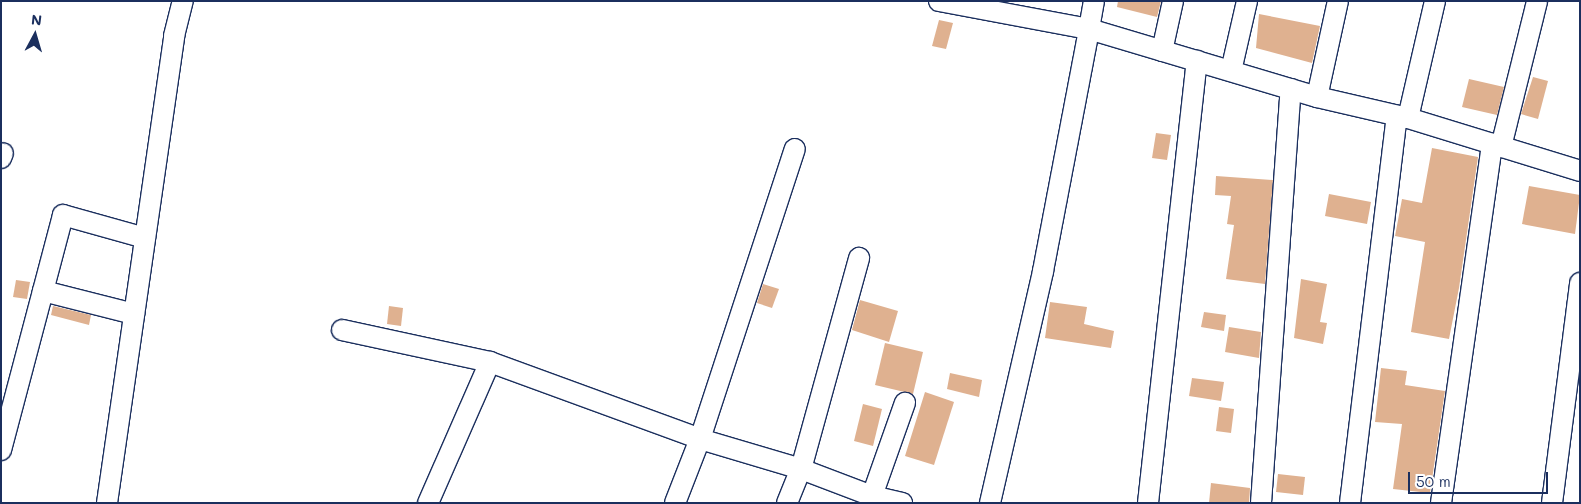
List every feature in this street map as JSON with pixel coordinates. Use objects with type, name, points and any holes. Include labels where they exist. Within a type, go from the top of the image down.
[{"type":"street","points":[[107,503],[174,36],[183,1]]},
{"type":"street","points":[[939,1],[1001,6],[1088,29],[1317,97],[1402,117],[1580,171]]},
{"type":"street","points":[[990,503],[1043,271],[1094,1]]},
{"type":"street","points":[[1162,51],[1173,1]]},
{"type":"street","points":[[1231,71],[1247,1]]},
{"type":"street","points":[[1317,97],[1338,1]]},
{"type":"street","points":[[1350,503],[1402,117],[1435,1]]},
{"type":"street","points":[[1441,503],[1496,145],[1537,1]]},
{"type":"street","points":[[1148,503],[1196,61]]},
{"type":"street","points":[[1261,503],[1291,89]]},
{"type":"street","points":[[675,503],[700,439],[795,149]]},
{"type":"street","points":[[1,450],[63,214],[145,238]]},
{"type":"street","points":[[787,503],[801,469],[858,258]]},
{"type":"street","points":[[1552,503],[1580,283]]},
{"type":"street","points":[[43,291],[134,314]]},
{"type":"street","points":[[342,330],[490,362],[700,439],[801,469],[872,496],[902,503]]},
{"type":"street","points":[[428,503],[490,362]]},
{"type":"street","points":[[872,496],[905,403]]},
{"type":"building","points":[[1118,1],[1161,1],[1157,17],[1117,7]]},
{"type":"building","points":[[1259,14],[1320,26],[1312,63],[1256,48]]},
{"type":"building","points":[[939,20],[953,23],[946,49],[932,46]]},
{"type":"building","points":[[1533,77],[1548,81],[1538,119],[1521,114]]},
{"type":"building","points":[[1469,79],[1504,87],[1497,115],[1462,107]]},
{"type":"building","points":[[1156,133],[1171,135],[1167,160],[1152,158]]},
{"type":"building","points":[[1432,148],[1478,157],[1459,288],[1449,339],[1411,332],[1425,242],[1395,236],[1402,199],[1422,203]]},
{"type":"building","points":[[1216,176],[1273,180],[1265,284],[1226,279],[1234,225],[1227,224],[1231,196],[1215,195]]},
{"type":"building","points":[[1529,186],[1580,195],[1575,234],[1522,224]]},
{"type":"building","points":[[1329,194],[1371,202],[1367,224],[1325,216]]},
{"type":"building","points":[[1301,279],[1327,284],[1320,322],[1327,323],[1323,344],[1294,338]]},
{"type":"building","points":[[16,280],[30,282],[27,299],[13,297]]},
{"type":"building","points":[[763,284],[779,289],[772,308],[757,303]]},
{"type":"building","points":[[860,300],[898,311],[889,342],[852,330]]},
{"type":"building","points":[[1050,302],[1087,307],[1084,324],[1114,331],[1111,348],[1045,338]]},
{"type":"building","points":[[53,306],[91,315],[89,325],[51,315]]},
{"type":"building","points":[[389,306],[403,308],[401,326],[387,324]]},
{"type":"building","points":[[1204,312],[1226,315],[1224,331],[1201,327]]},
{"type":"building","points":[[1229,327],[1261,332],[1259,358],[1225,352]]},
{"type":"building","points":[[885,343],[923,352],[913,394],[875,385]]},
{"type":"building","points":[[1381,368],[1407,371],[1405,385],[1445,391],[1430,493],[1393,489],[1402,424],[1375,422]]},
{"type":"building","points":[[950,373],[982,380],[979,397],[947,389]]},
{"type":"building","points":[[1192,378],[1224,382],[1221,401],[1189,396]]},
{"type":"building","points":[[925,392],[954,402],[934,465],[905,456]]},
{"type":"building","points":[[863,404],[882,409],[873,446],[854,441]]},
{"type":"building","points":[[1219,407],[1234,409],[1231,433],[1216,431]]},
{"type":"building","points":[[1278,474],[1305,477],[1303,495],[1276,492]]},
{"type":"building","points":[[1211,483],[1250,488],[1249,503],[1209,503]]}]
